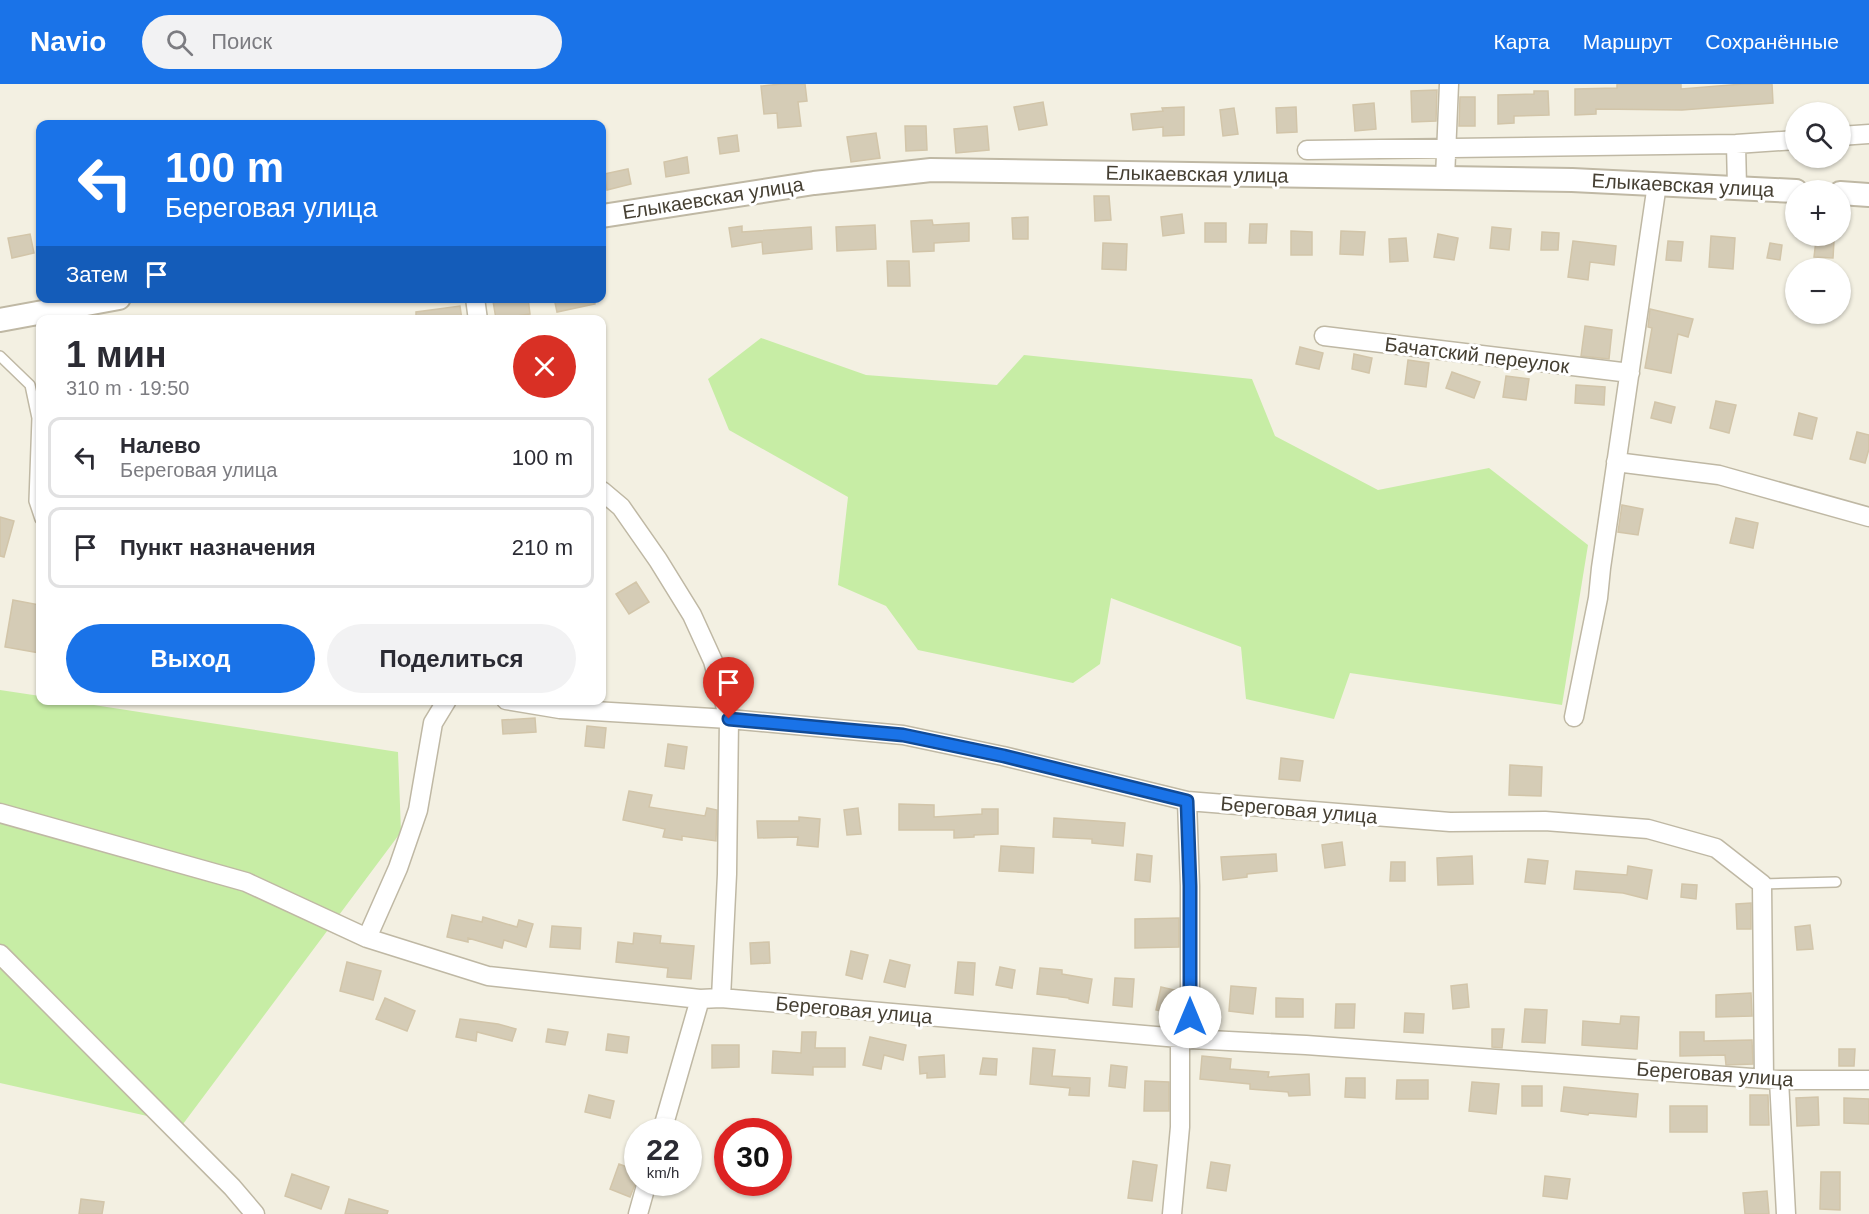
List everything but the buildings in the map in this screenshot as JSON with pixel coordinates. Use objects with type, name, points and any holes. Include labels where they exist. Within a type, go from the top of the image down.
[{"type":"street","points":[[1445,178],[1449,84]]},
{"type":"street","points":[[1851,135],[1869,134]]},
{"type":"street","points":[[1307,150],[1736,144],[1785,141]]},
{"type":"street","points":[[1736,144],[1737,187]]},
{"type":"street","name":"Елыкаевская улица","points":[[606,215],[814,183],[931,170],[1572,180],[1785,190]]},
{"type":"street","points":[[1574,717],[1598,598],[1657,184]]},
{"type":"street","points":[[1851,194],[1869,195]]},
{"type":"street","points":[[0,320],[92,303]]},
{"type":"street","name":"Бачатский переулок","points":[[1324,336],[1629,373]]},
{"type":"street","points":[[1616,462],[1719,475],[1869,517]]},
{"type":"street","points":[[606,494],[621,507],[658,560],[692,615],[713,661],[729,719],[727,874],[721,998]]},
{"type":"street","points":[[367,938],[398,868],[418,810],[433,723],[444,705]]},
{"type":"street","name":"Береговая улица","points":[[536,705],[560,709],[729,719],[903,735],[1004,756],[1187,801],[1450,822],[1545,821],[1648,829],[1716,848],[1762,884]]},
{"type":"street","points":[[1172,1214],[1185,1038],[1190,886],[1187,801]]},
{"type":"street","name":"Береговая улица","points":[[0,813],[246,882],[367,938],[488,976],[700,999],[721,998],[1185,1038],[1771,1079],[1869,1080]]},
{"type":"street","points":[[1762,884],[1771,1079],[1786,1214]]},
{"type":"street","points":[[0,954],[232,1187],[255,1214]]},
{"type":"street","points":[[666,1118],[700,999]]},
{"type":"street","points":[[638,1214],[643,1196]]},
{"type":"lane","points":[[0,356],[30,385],[36,418],[34,501],[36,507]]},
{"type":"lane","points":[[1762,884],[1836,882]]},
{"type":"green space","points":[[761,338],[866,375],[997,385],[1024,355],[1252,379],[1275,436],[1378,490],[1489,468],[1588,545],[1562,705],[1350,673],[1334,719],[1246,699],[1241,647],[1111,598],[1100,664],[1073,683],[918,650],[886,606],[838,585],[848,497],[729,430],[708,379]]},
{"type":"green space","points":[[0,690],[36,695],[36,705],[94,705],[398,752],[401,832],[183,1124],[0,1083]]},
{"type":"route","points":[[729,719],[903,735],[1004,756],[1187,801],[1190,886],[1190,1017]]}]
